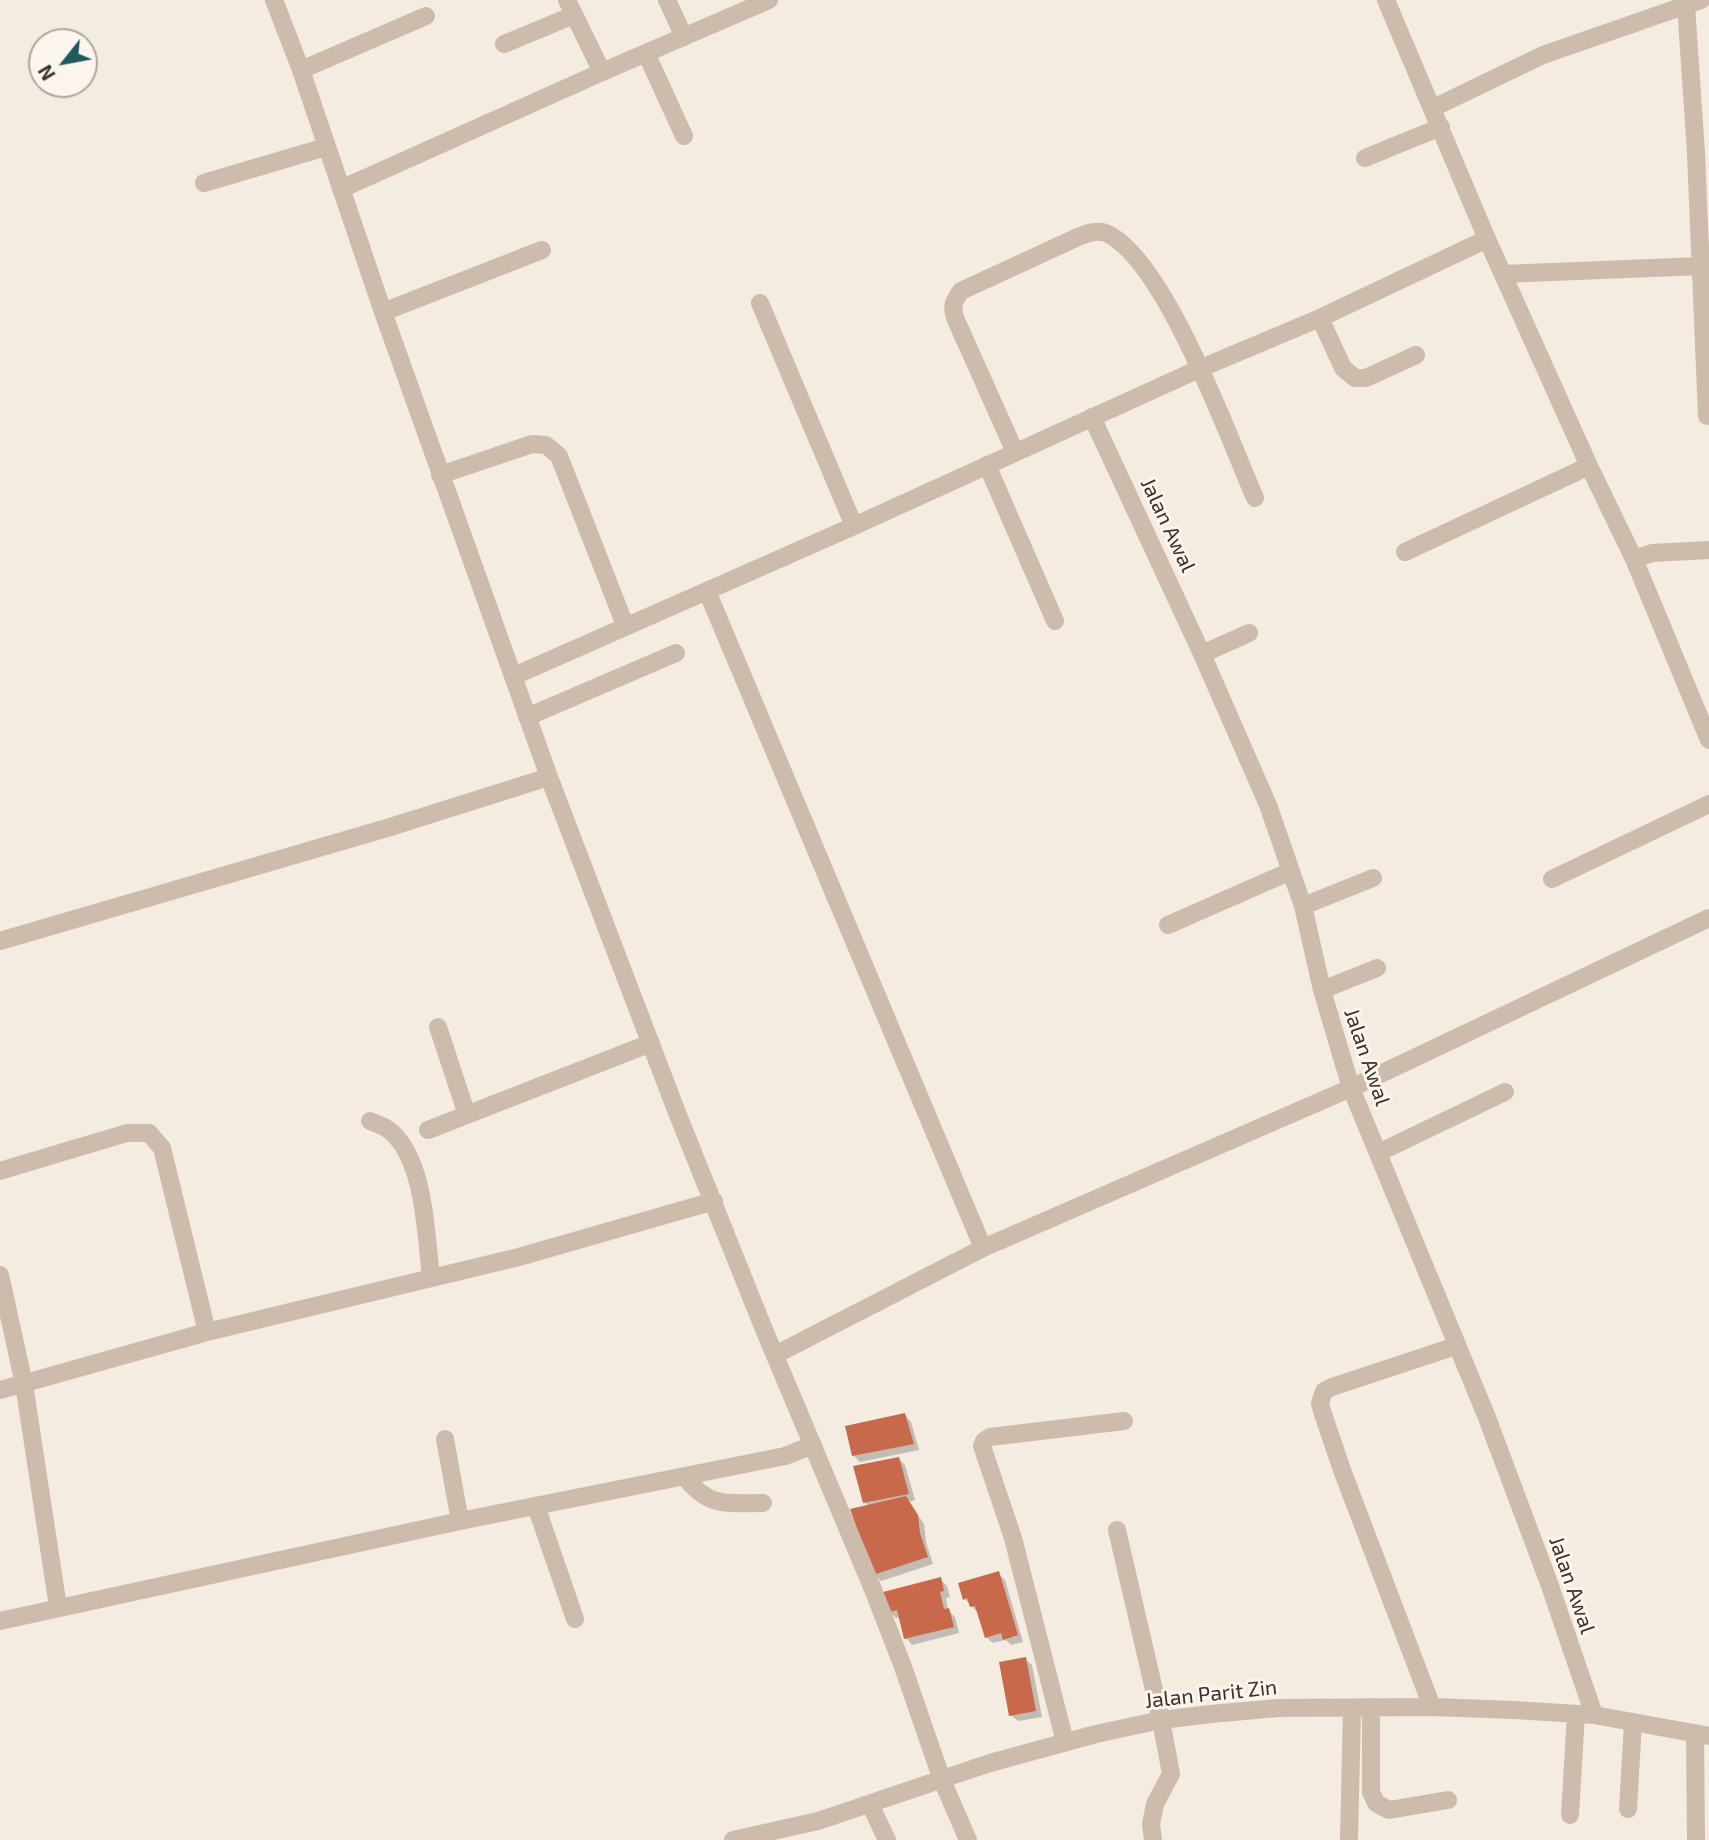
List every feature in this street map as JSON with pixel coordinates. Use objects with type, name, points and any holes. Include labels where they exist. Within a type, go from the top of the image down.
[{"type":"street","points":[[274,0],[549,777],[765,1332],[902,1664],[942,1780],[968,1840]]},
{"type":"street","points":[[667,0],[684,37]]},
{"type":"street","points":[[341,189],[769,0]]},
{"type":"street","points":[[1386,0],[1487,239],[1634,559],[1709,740]]},
{"type":"street","points":[[1433,108],[1543,55],[1694,2],[1707,416]]},
{"type":"street","points":[[504,44],[570,8],[602,72]]},
{"type":"street","points":[[301,70],[426,16]]},
{"type":"street","points":[[646,53],[684,136]]},
{"type":"street","points":[[1365,158],[1441,127]]},
{"type":"street","points":[[204,183],[326,146]]},
{"type":"street","points":[[1015,452],[956,320],[952,310],[953,302],[961,292],[1091,231],[1106,233],[1131,251],[1173,313],[1255,498]]},
{"type":"street","points":[[513,676],[854,526],[1199,369],[1320,318],[1487,239]]},
{"type":"street","points":[[383,312],[542,250]]},
{"type":"street","points":[[1503,274],[1701,266]]},
{"type":"street","points":[[760,303],[854,526]]},
{"type":"street","points":[[1320,318],[1343,368],[1354,378],[1366,378],[1416,355]]},
{"type":"street","name":"Jalan Awal","points":[[1092,417],[1202,654],[1268,806],[1303,906],[1322,990],[1351,1088],[1499,1450],[1594,1715]]},
{"type":"street","points":[[440,475],[532,444],[547,445],[559,456],[625,625]]},
{"type":"street","points":[[987,465],[1055,621]]},
{"type":"street","points":[[1405,552],[1589,466]]},
{"type":"street","points":[[1634,559],[1652,553],[1709,550]]},
{"type":"street","points":[[707,591],[978,1237]]},
{"type":"street","points":[[1202,654],[1249,633]]},
{"type":"street","points":[[527,717],[676,653]]},
{"type":"street","points":[[0,941],[387,828],[549,777]]},
{"type":"street","points":[[1552,879],[1709,804]]},
{"type":"street","points":[[1168,925],[1291,871]]},
{"type":"street","points":[[1303,906],[1373,878]]},
{"type":"street","points":[[775,1355],[978,1237],[1351,1088],[1709,918]]},
{"type":"street","points":[[1322,990],[1377,968]]},
{"type":"street","points":[[438,1027],[467,1115]]},
{"type":"street","points":[[428,1130],[651,1043]]},
{"type":"street","points":[[1378,1153],[1505,1092]]},
{"type":"street","points":[[370,1122],[386,1128],[401,1142],[412,1162],[421,1200],[431,1278]]},
{"type":"street","points":[[0,1171],[127,1133],[149,1133],[162,1148],[207,1332]]},
{"type":"street","points":[[0,1390],[207,1332],[519,1257],[714,1201]]},
{"type":"street","points":[[0,1275],[24,1384],[58,1607]]},
{"type":"street","points":[[1432,1707],[1342,1470],[1321,1403],[1324,1391],[1332,1387],[1456,1346]]},
{"type":"street","points":[[1065,1742],[1013,1538],[982,1446],[990,1437],[1124,1421]]},
{"type":"street","points":[[445,1439],[460,1521]]},
{"type":"street","points":[[0,1621],[460,1521],[790,1454],[813,1445]]},
{"type":"street","points":[[684,1476],[696,1491],[711,1501],[763,1503]]},
{"type":"street","points":[[536,1506],[575,1619]]},
{"type":"street","points":[[1117,1530],[1171,1774],[1155,1804],[1151,1824],[1153,1840]]},
{"type":"street","points":[[1371,1707],[1371,1792],[1377,1803],[1389,1810],[1448,1800]]},
{"type":"street","name":"Jalan Parit Zin","points":[[733,1840],[791,1834],[990,1763],[1161,1720],[1278,1708],[1432,1707],[1594,1715],[1702,1735]]},
{"type":"street","points":[[1349,1840],[1352,1708]]},
{"type":"street","points":[[1570,1815],[1576,1714]]},
{"type":"street","points":[[1628,1810],[1633,1723]]},
{"type":"street","points":[[1696,1840],[1702,1735]]},
{"type":"street","points":[[870,1804],[887,1840]]},
{"type":"building","points":[[905,1413],[914,1444],[852,1456],[845,1426]]},
{"type":"building","points":[[899,1457],[909,1494],[863,1503],[853,1466]]},
{"type":"building","points":[[906,1496],[918,1515],[920,1533],[928,1557],[873,1575],[850,1509]]},
{"type":"building","points":[[999,1571],[1018,1635],[1003,1640],[1001,1633],[985,1638],[975,1606],[970,1607],[967,1598],[963,1600],[958,1583]]},
{"type":"building","points":[[941,1577],[944,1591],[940,1592],[944,1609],[949,1608],[954,1627],[904,1639],[897,1610],[888,1612],[883,1592]]},
{"type":"building","points":[[1026,1657],[1036,1711],[1009,1716],[999,1662]]}]
